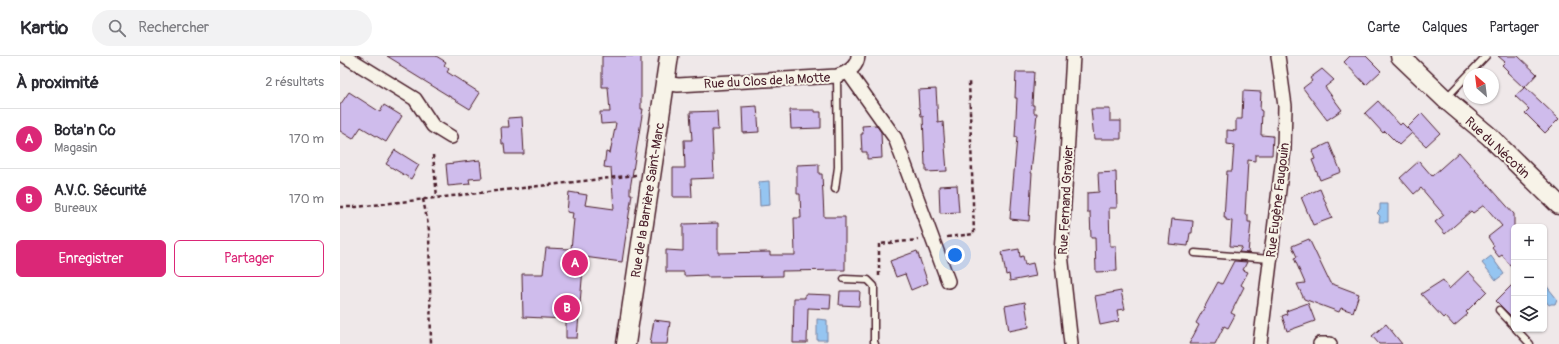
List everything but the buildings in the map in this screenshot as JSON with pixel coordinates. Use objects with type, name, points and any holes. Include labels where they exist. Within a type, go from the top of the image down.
[{"type":"main road","name":"Rue de la Barrière Saint-Marc","points":[[626,344],[669,56]]},
{"type":"main road","name":"Rue du Nécotin","points":[[1400,56],[1445,99],[1489,136],[1559,205]]},
{"type":"street","points":[[340,63],[344,56],[415,99],[433,126],[451,136]]},
{"type":"street","name":"Rue du Clos de la Motte","points":[[665,83],[678,85],[843,74],[854,66],[858,56]]},
{"type":"street","name":"Rue Fernand Gravier","points":[[1072,344],[1061,254],[1073,56]]},
{"type":"street","name":"Rue Eugène Faugouin","points":[[1260,344],[1284,149],[1285,106],[1278,56]]},
{"type":"street","points":[[843,74],[895,138],[948,281]]},
{"type":"street","points":[[1320,344],[1330,344]]},
{"type":"lane","points":[[1445,99],[1486,56]]},
{"type":"lane","points":[[835,188],[838,167],[843,74]]},
{"type":"lane","points":[[1195,253],[1270,259]]},
{"type":"lane","points":[[844,279],[868,280],[874,286],[875,344]]},
{"type":"lane","points":[[1499,310],[1511,323]]},
{"type":"lane","points":[[1519,332],[1530,344]]},
{"type":"path","points":[[874,286],[879,276],[879,244],[974,234],[969,80]]},
{"type":"path","points":[[433,155],[437,197]]},
{"type":"path","points":[[340,207],[356,207],[638,175]]},
{"type":"path","points":[[423,199],[429,230],[431,344]]},
{"type":"water","points":[[769,181],[770,205],[760,206],[759,182]]},
{"type":"water","points":[[1380,204],[1388,204],[1388,222],[1379,222],[1380,216],[1377,213],[1380,210]]},
{"type":"water","points":[[1491,256],[1504,274],[1496,280],[1482,263]]},
{"type":"water","points":[[1547,286],[1557,299],[1555,304],[1549,305],[1547,303]]},
{"type":"water","points":[[817,319],[827,320],[827,340],[817,340]]},
{"type":"place","name":"Bota'n Co","points":[[575,263]]},
{"type":"place","name":"A.V.C. Sécurité","points":[[567,308]]}]
